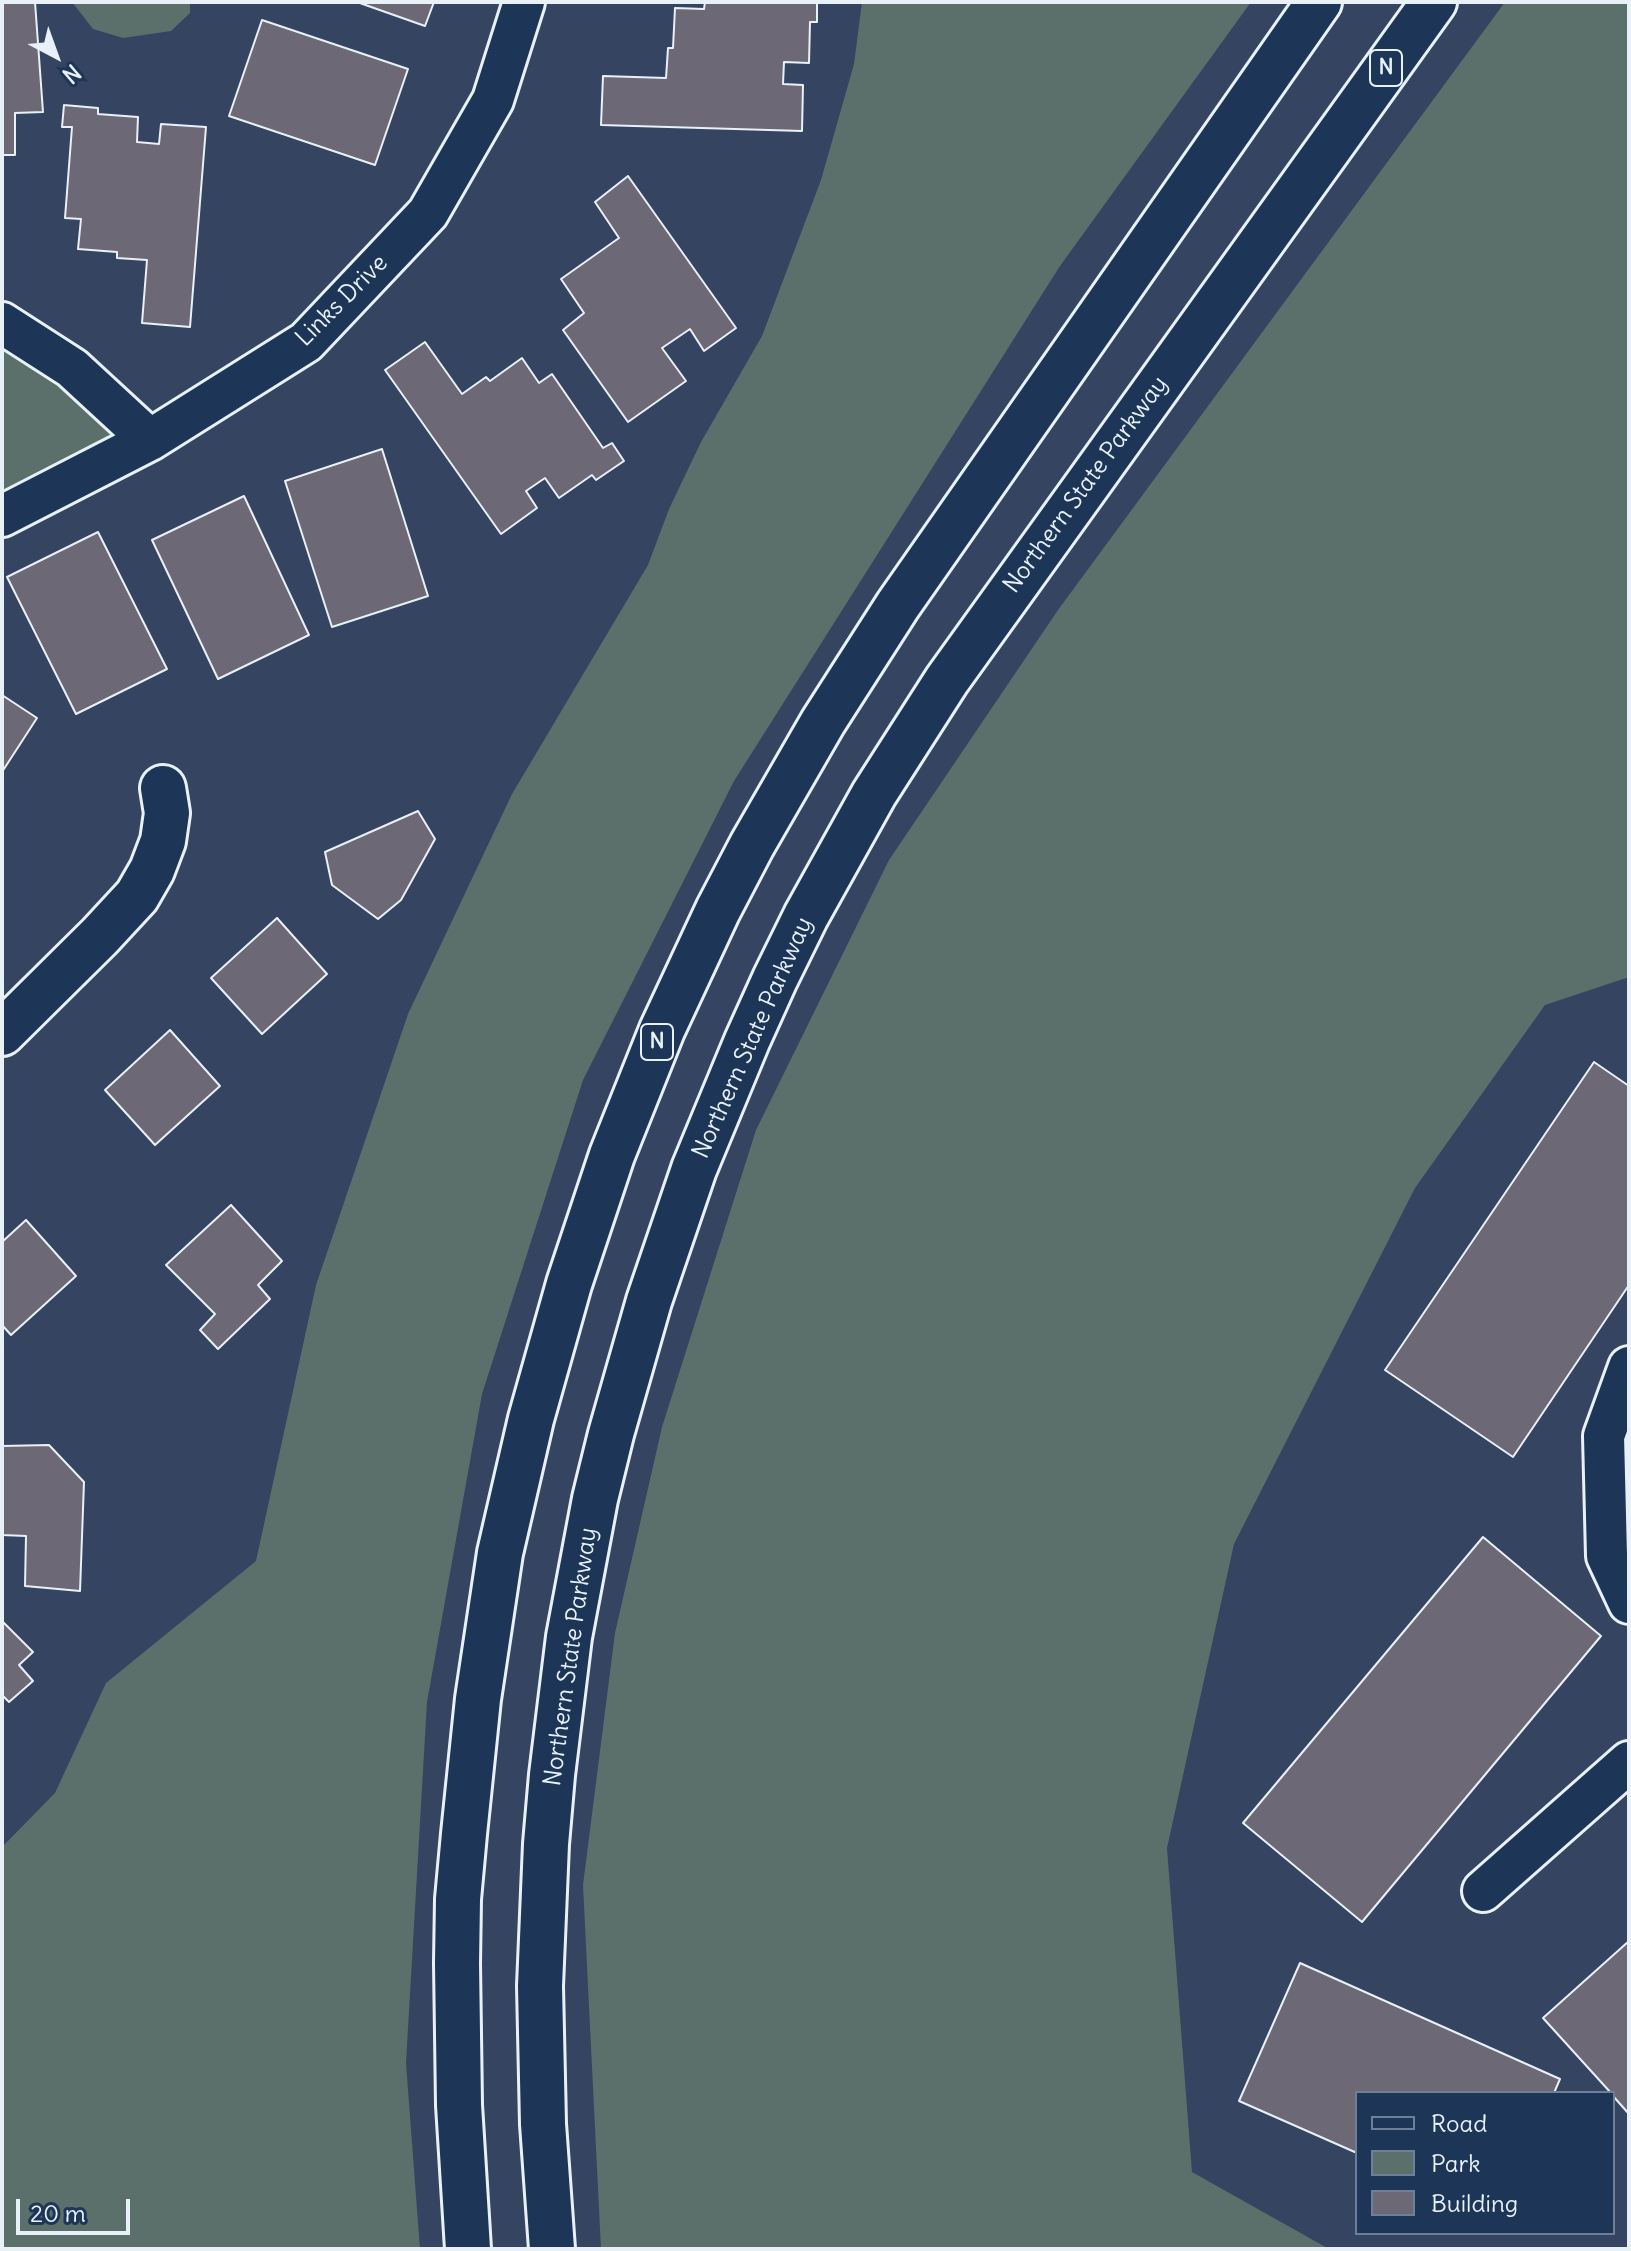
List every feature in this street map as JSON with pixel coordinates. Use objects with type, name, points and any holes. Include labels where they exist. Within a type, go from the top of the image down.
[{"type":"main road","name":"N","points":[[468,2249],[459,2105],[457,1963],[461,1860],[478,1699],[500,1553],[527,1433],[556,1326],[612,1155],[662,1030],[718,910],[823,722],[898,605],[1319,2]]},
{"type":"main road","name":"Northern State Parkway","points":[[552,2249],[542,2096],[541,1957],[548,1816],[569,1637],[595,1499],[615,1421],[649,1301],[699,1157],[747,1041],[806,916],[874,794],[910,737],[996,611],[1434,2]]},
{"type":"main road","points":[[2,1033],[137,896],[152,870],[163,841],[167,813],[163,788]]},
{"type":"street","name":"Links Drive","points":[[2,516],[150,440],[306,342],[428,213],[493,100],[524,2]]},
{"type":"street","points":[[2,323],[72,368],[150,440]]},
{"type":"street","points":[[1629,1367],[1604,1436],[1607,1556],[1629,1603]]},
{"type":"street","points":[[1483,1891],[1629,1762]]},
{"type":"green space","points":[[72,2],[190,2],[190,13],[171,31],[123,38],[93,29]]},
{"type":"green space","points":[[862,2],[1251,2],[1060,266],[734,781],[583,1080],[482,1394],[427,1702],[406,2063],[420,2249],[2,2249],[2,1847],[55,1793],[106,1683],[256,1561],[316,1285],[408,1014],[512,794],[648,565],[669,509],[701,442],[762,336],[821,180],[854,64]]},
{"type":"green space","points":[[1505,2],[1629,2],[1629,977],[1545,1005],[1415,1188],[1234,1544],[1167,1848],[1192,2172],[1329,2249],[601,2249],[583,1885],[615,1633],[662,1427],[756,1130],[889,860],[1058,610]]},
{"type":"green space","points":[[2,323],[150,440],[2,516]]},
{"type":"building","points":[[2,2],[35,2],[43,112],[15,113],[15,155],[2,155]]},
{"type":"building","points":[[357,2],[434,2],[425,26]]},
{"type":"building","points":[[705,2],[817,2],[817,22],[810,22],[809,63],[784,62],[783,84],[803,85],[802,131],[601,125],[603,76],[666,78],[668,48],[673,48],[675,8],[704,9]]},
{"type":"building","points":[[262,20],[408,69],[375,165],[229,116]]},
{"type":"building","points":[[64,105],[98,108],[98,114],[138,117],[137,142],[159,144],[161,124],[206,127],[190,327],[142,323],[147,260],[117,258],[117,252],[78,249],[81,219],[65,218],[72,127],[62,127]]},
{"type":"building","points":[[628,176],[736,328],[704,351],[690,329],[662,348],[686,381],[628,422],[563,330],[584,313],[561,279],[619,238],[595,202]]},
{"type":"building","points":[[425,342],[462,394],[486,377],[490,381],[522,358],[539,383],[552,374],[603,448],[612,443],[624,461],[596,480],[592,475],[559,498],[545,478],[526,491],[537,508],[501,534],[385,370]]},
{"type":"building","points":[[382,449],[428,596],[332,627],[285,481]]},
{"type":"building","points":[[244,496],[309,635],[218,679],[152,540]]},
{"type":"building","points":[[98,532],[167,669],[76,714],[7,577]]},
{"type":"building","points":[[2,695],[37,718],[2,772]]},
{"type":"building","points":[[418,811],[435,839],[401,900],[378,919],[332,885],[325,852]]},
{"type":"building","points":[[277,918],[327,974],[262,1034],[211,978]]},
{"type":"building","points":[[170,1030],[220,1086],[155,1145],[105,1090]]},
{"type":"building","points":[[1594,1062],[1629,1086],[1629,1285],[1513,1457],[1385,1370]]},
{"type":"building","points":[[231,1205],[282,1261],[258,1285],[270,1299],[218,1349],[200,1330],[215,1314],[166,1265]]},
{"type":"building","points":[[26,1220],[76,1276],[11,1335],[2,1325],[2,1242]]},
{"type":"building","points":[[49,1445],[84,1482],[80,1591],[25,1586],[26,1536],[2,1535],[2,1446]]},
{"type":"building","points":[[1483,1537],[1601,1636],[1362,1922],[1243,1823]]},
{"type":"building","points":[[2,1621],[33,1652],[19,1665],[33,1681],[9,1702],[2,1695]]},
{"type":"building","points":[[1629,1941],[1629,2114],[1615,2098],[1615,2091],[1609,2091],[1543,2018]]},
{"type":"building","points":[[1300,1963],[1560,2079],[1555,2091],[1355,2091],[1355,2152],[1239,2101]]}]
